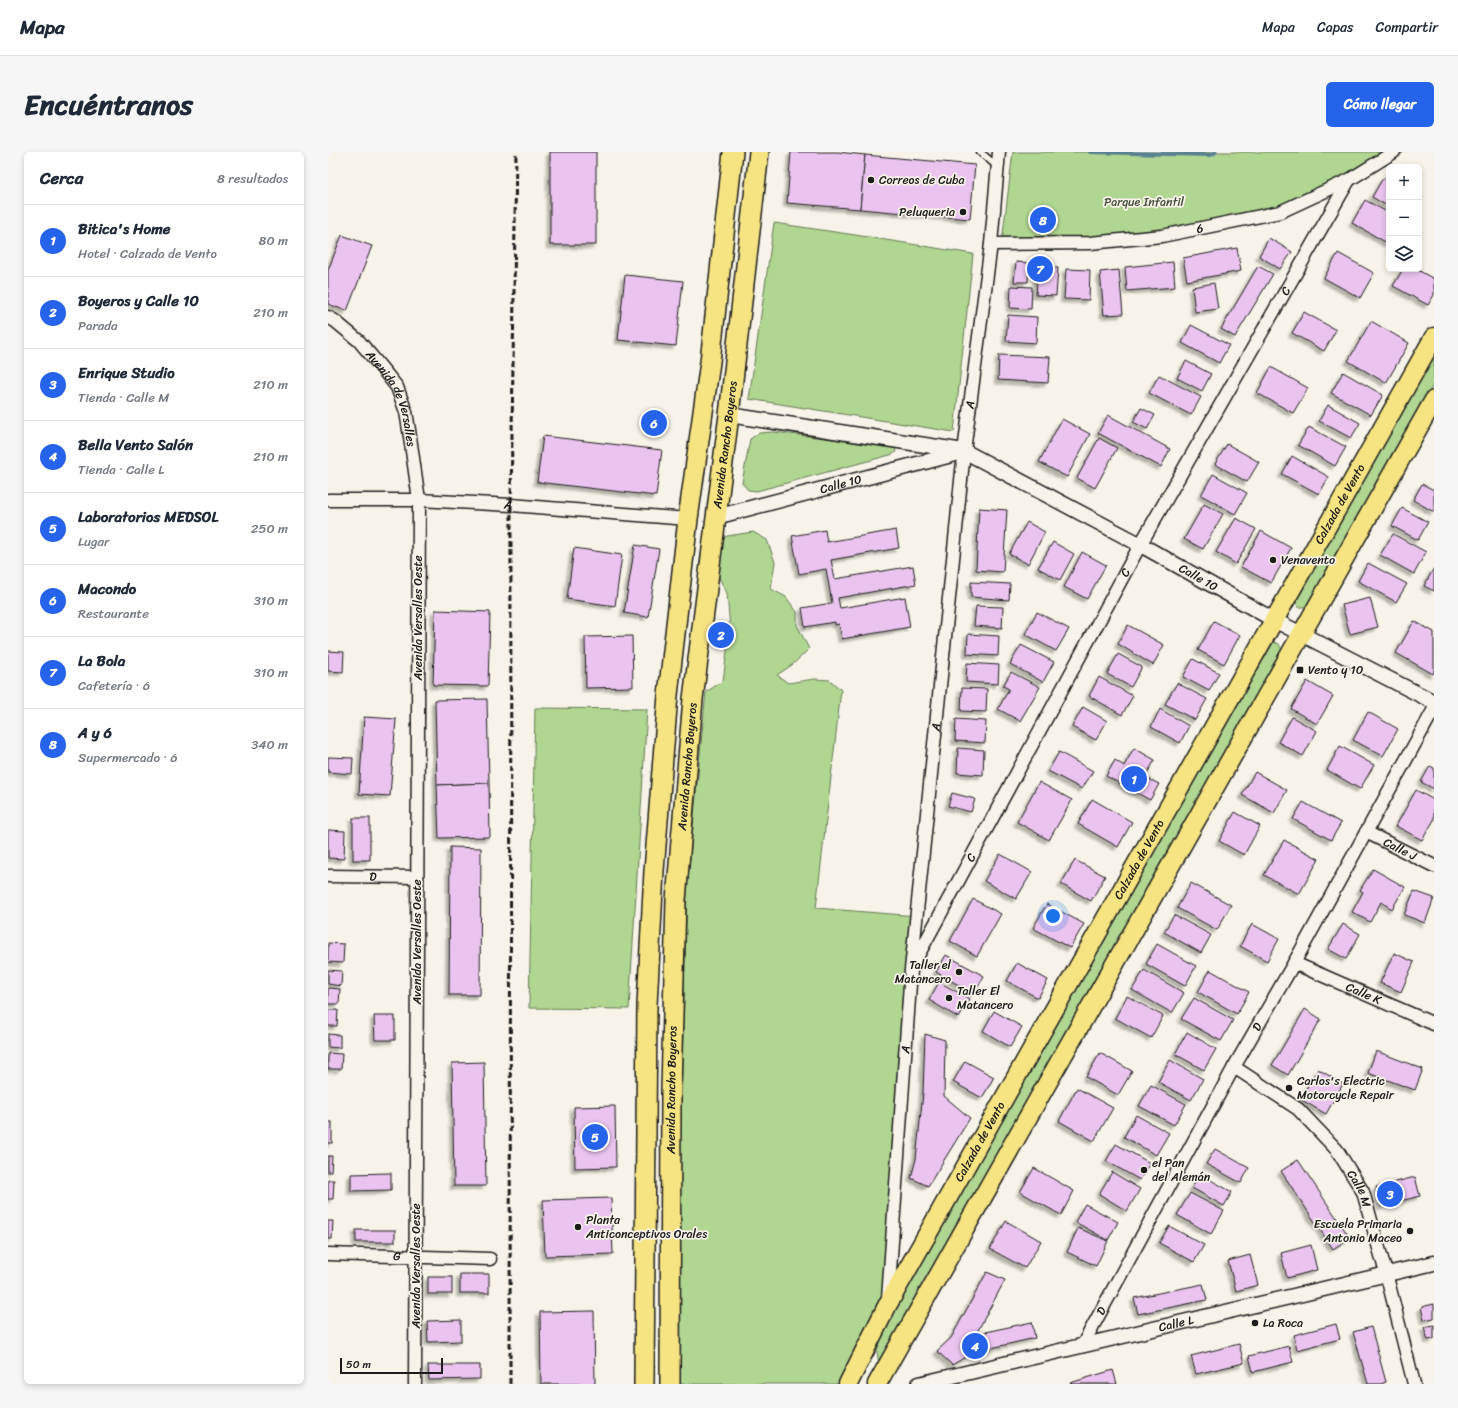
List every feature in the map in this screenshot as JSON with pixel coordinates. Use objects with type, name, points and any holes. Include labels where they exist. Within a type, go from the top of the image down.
[{"type":"highway","name":"Avenida Rancho Boyeros","points":[[644,1384],[646,1005],[654,871],[668,702],[688,519],[710,362],[733,152]]},
{"type":"highway","name":"Avenida Rancho Boyeros","points":[[670,1384],[671,1089],[676,900],[693,699],[729,415],[759,152]]},
{"type":"main road","name":"Calzada de Vento","points":[[848,1384],[888,1304],[1434,337]]},
{"type":"main road","points":[[862,1357],[863,1370],[867,1374],[880,1380],[1434,400]]},
{"type":"street","name":"A","points":[[888,1304],[911,970],[964,451],[991,244],[1000,152]]},
{"type":"street","name":"6","points":[[991,244],[1090,243],[1162,236],[1280,212],[1349,180],[1394,152]]},
{"type":"street","name":"C","points":[[911,970],[1141,545],[1349,180]]},
{"type":"street","name":"Avenida de Versalles","points":[[328,317],[334,320],[359,341],[397,387],[406,412],[419,500]]},
{"type":"street","name":"Calle 10","points":[[729,415],[964,451],[1141,545],[1302,635],[1434,702]]},
{"type":"street","name":"Calle 10","points":[[716,517],[964,451]]},
{"type":"street","name":"A","points":[[328,500],[419,500],[511,504],[688,519]]},
{"type":"street","name":"Avenida Versalles Oeste","points":[[415,1384],[419,500]]},
{"type":"street","name":"D","points":[[1082,1346],[1234,1067],[1294,963],[1434,709]]},
{"type":"street","name":"Calle J","points":[[1366,832],[1434,866]]},
{"type":"street","name":"D","points":[[328,876],[417,877]]},
{"type":"street","name":"Calle K","points":[[1294,963],[1434,1024]]},
{"type":"street","name":"Calle M","points":[[1234,1067],[1298,1109],[1337,1150],[1363,1192],[1386,1273],[1414,1384]]},
{"type":"street","name":"G","points":[[328,1254],[416,1258],[490,1258]]},
{"type":"street","name":"Calle L","points":[[919,1384],[1386,1273],[1434,1263]]},
{"type":"lane","points":[[980,152],[998,167]]},
{"type":"green space","name":"Parque Infantil","points":[[1013,152],[1404,152],[1346,190],[1223,228],[1060,250],[1001,250]]},
{"type":"green space","points":[[774,223],[973,254],[954,432],[749,399]]},
{"type":"green space","points":[[1434,349],[1434,383],[1307,607],[1298,607],[1295,599]]},
{"type":"green space","points":[[773,432],[892,446],[896,450],[895,453],[890,455],[757,491],[748,490],[742,483],[750,439],[759,433]]},
{"type":"green space","points":[[753,532],[767,540],[775,562],[771,589],[786,597],[797,612],[797,625],[809,649],[792,665],[777,675],[788,683],[814,679],[830,680],[841,690],[816,908],[916,916],[888,1304],[848,1384],[673,1384],[687,888],[706,692],[723,681],[730,629],[727,593],[718,576],[721,540],[727,536]]},
{"type":"green space","points":[[1273,642],[1279,644],[1282,650],[879,1367],[877,1350],[880,1336],[1268,645]]},
{"type":"green space","points":[[535,708],[647,709],[629,1009],[529,1008]]},
{"type":"building","points":[[550,152],[596,152],[596,245],[550,245]]},
{"type":"building","points":[[791,152],[838,152],[865,155],[860,209],[787,203]]},
{"type":"building","points":[[865,155],[975,165],[970,219],[860,209]]},
{"type":"building","points":[[1383,178],[1386,180],[1386,205],[1372,197]]},
{"type":"building","points":[[1365,200],[1386,211],[1386,242],[1352,223]]},
{"type":"building","points":[[342,235],[372,246],[347,311],[328,304],[328,270]]},
{"type":"building","points":[[1269,238],[1292,252],[1280,269],[1259,256]]},
{"type":"building","points":[[1237,248],[1241,271],[1187,281],[1183,258]]},
{"type":"building","points":[[1338,253],[1374,273],[1360,298],[1324,278]]},
{"type":"building","points":[[1016,262],[1029,263],[1028,282],[1014,282]]},
{"type":"building","points":[[1173,262],[1175,287],[1127,291],[1125,267]]},
{"type":"building","points":[[1258,266],[1273,274],[1235,337],[1221,329]]},
{"type":"building","points":[[1038,267],[1058,268],[1056,296],[1036,295]]},
{"type":"building","points":[[1066,269],[1090,270],[1089,300],[1064,299]]},
{"type":"building","points":[[1119,270],[1123,314],[1104,315],[1100,272]]},
{"type":"building","points":[[1401,272],[1421,272],[1434,279],[1434,295],[1428,305],[1393,286]]},
{"type":"building","points":[[625,275],[683,281],[676,346],[618,340]]},
{"type":"building","points":[[1214,283],[1218,309],[1195,312],[1192,287]]},
{"type":"building","points":[[1011,286],[1032,287],[1031,309],[1010,308]]},
{"type":"building","points":[[1304,312],[1336,330],[1324,351],[1292,333]]},
{"type":"building","points":[[1008,315],[1037,317],[1036,343],[1006,341]]},
{"type":"building","points":[[1371,321],[1409,343],[1386,383],[1348,361]]},
{"type":"building","points":[[1191,325],[1229,345],[1219,363],[1182,343]]},
{"type":"building","points":[[999,355],[1050,357],[1048,383],[998,380]]},
{"type":"building","points":[[1186,361],[1211,374],[1202,391],[1177,378]]},
{"type":"building","points":[[1271,367],[1308,388],[1293,413],[1257,393]]},
{"type":"building","points":[[1343,372],[1383,395],[1371,415],[1331,393]]},
{"type":"building","points":[[1159,375],[1201,397],[1191,415],[1149,393]]},
{"type":"building","points":[[1328,405],[1360,423],[1351,438],[1319,421]]},
{"type":"building","points":[[1141,408],[1155,415],[1147,429],[1133,422]]},
{"type":"building","points":[[1108,415],[1170,449],[1161,467],[1098,433]]},
{"type":"building","points":[[1062,419],[1090,434],[1067,477],[1039,462]]},
{"type":"building","points":[[1309,427],[1346,447],[1335,466],[1298,445]]},
{"type":"building","points":[[543,436],[662,450],[656,496],[537,482]]},
{"type":"building","points":[[1099,438],[1117,448],[1095,488],[1077,478]]},
{"type":"building","points":[[1227,444],[1259,462],[1247,482],[1215,464]]},
{"type":"building","points":[[1292,456],[1329,477],[1319,494],[1282,474]]},
{"type":"building","points":[[1213,474],[1247,493],[1235,514],[1201,495]]},
{"type":"building","points":[[1422,484],[1434,490],[1434,512],[1413,500]]},
{"type":"building","points":[[1204,504],[1223,514],[1203,549],[1184,539]]},
{"type":"building","points":[[979,508],[1007,510],[1003,572],[976,570]]},
{"type":"building","points":[[1402,508],[1428,522],[1418,540],[1392,526]]},
{"type":"building","points":[[1236,518],[1256,529],[1236,564],[1216,552]]},
{"type":"building","points":[[1027,522],[1045,532],[1028,564],[1009,554]]},
{"type":"building","points":[[825,530],[827,542],[896,530],[899,548],[831,560],[835,579],[913,566],[916,584],[838,598],[840,608],[905,597],[910,627],[842,639],[839,624],[835,625],[835,622],[805,627],[802,608],[832,603],[826,569],[799,574],[792,536]]},
{"type":"building","points":[[1261,531],[1291,548],[1271,583],[1241,567]]},
{"type":"building","points":[[1393,534],[1426,552],[1414,574],[1380,555]]},
{"type":"building","points":[[1053,542],[1074,554],[1060,580],[1038,568]]},
{"type":"building","points":[[635,545],[659,549],[648,617],[624,613]]},
{"type":"building","points":[[574,548],[622,555],[615,606],[567,599]]},
{"type":"building","points":[[1082,552],[1106,565],[1087,599],[1064,587]]},
{"type":"building","points":[[1368,563],[1407,584],[1396,602],[1358,581]]},
{"type":"building","points":[[1434,568],[1434,591],[1424,586]]},
{"type":"building","points":[[971,582],[1010,584],[1009,600],[971,597]]},
{"type":"building","points":[[1370,598],[1378,627],[1350,634],[1342,605]]},
{"type":"building","points":[[976,606],[1003,607],[1002,628],[974,626]]},
{"type":"building","points":[[435,610],[490,612],[488,686],[433,685]]},
{"type":"building","points":[[1037,612],[1069,629],[1056,651],[1025,634]]},
{"type":"building","points":[[1214,621],[1240,635],[1224,664],[1198,650]]},
{"type":"building","points":[[1414,621],[1434,632],[1433,674],[1396,653]]},
{"type":"building","points":[[1128,625],[1164,645],[1153,665],[1118,644]]},
{"type":"building","points":[[968,634],[999,636],[998,656],[967,654]]},
{"type":"building","points":[[632,636],[633,687],[586,688],[585,637]]},
{"type":"building","points":[[1021,645],[1054,662],[1043,682],[1010,664]]},
{"type":"building","points":[[328,651],[344,652],[343,672],[328,671]]},
{"type":"building","points":[[1118,654],[1142,667],[1131,687],[1107,674]]},
{"type":"building","points":[[1193,659],[1219,673],[1209,691],[1183,677]]},
{"type":"building","points":[[967,663],[999,665],[998,684],[966,682]]},
{"type":"building","points":[[1011,672],[1040,687],[1020,721],[998,709],[1009,689],[1003,686]]},
{"type":"building","points":[[1099,677],[1133,696],[1122,715],[1089,696]]},
{"type":"building","points":[[1307,681],[1333,696],[1317,724],[1291,709]]},
{"type":"building","points":[[1177,683],[1207,699],[1195,720],[1165,704]]},
{"type":"building","points":[[962,688],[987,689],[986,712],[961,711]]},
{"type":"building","points":[[487,699],[489,783],[437,785],[435,700]]},
{"type":"building","points":[[1083,707],[1107,721],[1096,740],[1072,727]]},
{"type":"building","points":[[1160,709],[1189,726],[1180,743],[1151,727]]},
{"type":"building","points":[[1368,712],[1398,729],[1383,756],[1353,740]]},
{"type":"building","points":[[364,717],[396,719],[390,796],[359,794]]},
{"type":"building","points":[[1292,717],[1317,731],[1303,756],[1278,742]]},
{"type":"building","points":[[956,719],[986,721],[985,743],[955,741]]},
{"type":"building","points":[[1340,746],[1374,765],[1360,789],[1327,770]]},
{"type":"building","points":[[958,748],[984,750],[983,775],[957,773]]},
{"type":"building","points":[[1134,748],[1155,760],[1145,777],[1159,784],[1150,800],[1106,776],[1115,760],[1124,766]]},
{"type":"building","points":[[1059,752],[1093,771],[1082,789],[1048,771]]},
{"type":"building","points":[[328,757],[353,758],[352,774],[328,772]]},
{"type":"building","points":[[1430,766],[1434,768],[1434,789],[1421,782]]},
{"type":"building","points":[[1255,772],[1287,790],[1274,813],[1242,795]]},
{"type":"building","points":[[1039,782],[1072,800],[1049,840],[1017,822]]},
{"type":"building","points":[[489,783],[490,837],[439,838],[437,785]]},
{"type":"building","points":[[1416,790],[1434,800],[1434,820],[1422,840],[1396,826]]},
{"type":"building","points":[[952,793],[975,799],[971,812],[948,806]]},
{"type":"building","points":[[1092,799],[1132,822],[1118,847],[1078,824]]},
{"type":"building","points":[[1303,802],[1341,823],[1331,840],[1293,819]]},
{"type":"building","points":[[1235,812],[1260,826],[1244,855],[1219,841]]},
{"type":"building","points":[[353,818],[370,818],[370,860],[353,860]]},
{"type":"building","points":[[328,830],[345,831],[344,859],[328,858]]},
{"type":"building","points":[[1284,840],[1319,859],[1299,894],[1264,875]]},
{"type":"building","points":[[450,847],[481,848],[480,995],[449,995]]},
{"type":"building","points":[[1000,854],[1032,872],[1016,899],[984,881]]},
{"type":"building","points":[[1075,860],[1105,876],[1091,901],[1061,884]]},
{"type":"building","points":[[1373,869],[1405,887],[1392,909],[1381,902],[1370,922],[1352,912],[1363,892],[1360,890]]},
{"type":"building","points":[[1191,883],[1231,905],[1217,930],[1177,908]]},
{"type":"building","points":[[1414,891],[1434,898],[1425,923],[1404,915]]},
{"type":"building","points":[[973,899],[1001,914],[977,956],[950,941]]},
{"type":"building","points":[[1047,904],[1084,924],[1070,948],[1033,928]]},
{"type":"building","points":[[1174,915],[1211,935],[1201,953],[1164,932]]},
{"type":"building","points":[[1252,924],[1279,939],[1267,961],[1240,946]]},
{"type":"building","points":[[1343,924],[1360,934],[1346,959],[1328,949]]},
{"type":"building","points":[[328,943],[344,944],[343,963],[328,962]]},
{"type":"building","points":[[1157,944],[1196,966],[1185,986],[1146,964]]},
{"type":"building","points":[[1394,953],[1414,962],[1401,992],[1380,983]]},
{"type":"building","points":[[946,955],[984,976],[974,994],[936,972]]},
{"type":"building","points":[[1017,963],[1048,980],[1038,998],[1007,981]]},
{"type":"building","points":[[328,970],[342,971],[341,986],[328,984]]},
{"type":"building","points":[[1144,970],[1184,993],[1172,1013],[1132,990]]},
{"type":"building","points":[[1210,970],[1249,992],[1237,1014],[1198,992]]},
{"type":"building","points":[[939,982],[970,999],[959,1018],[929,1000]]},
{"type":"building","points":[[328,988],[340,989],[339,1004],[328,1004]]},
{"type":"building","points":[[1127,996],[1163,1016],[1151,1038],[1115,1018]]},
{"type":"building","points":[[1194,998],[1233,1020],[1221,1041],[1181,1019]]},
{"type":"building","points":[[1305,1009],[1321,1019],[1288,1075],[1272,1065]]},
{"type":"building","points":[[328,1010],[338,1010],[337,1026],[328,1026]]},
{"type":"building","points":[[994,1011],[1022,1027],[1010,1047],[983,1031]]},
{"type":"building","points":[[374,1016],[395,1016],[395,1040],[375,1040]]},
{"type":"building","points":[[1187,1032],[1216,1049],[1204,1070],[1175,1054]]},
{"type":"building","points":[[328,1034],[340,1035],[340,1048],[328,1047]]},
{"type":"building","points":[[925,1034],[945,1040],[944,1096],[970,1118],[928,1186],[911,1178],[916,1159],[923,1093]]},
{"type":"building","points":[[1376,1051],[1423,1069],[1415,1090],[1368,1073]]},
{"type":"building","points":[[328,1053],[342,1054],[341,1069],[328,1069]]},
{"type":"building","points":[[1100,1053],[1132,1071],[1118,1095],[1086,1077]]},
{"type":"building","points":[[1170,1060],[1203,1079],[1191,1100],[1158,1082]]},
{"type":"building","points":[[965,1061],[994,1077],[982,1098],[953,1082]]},
{"type":"building","points":[[484,1062],[486,1186],[454,1186],[452,1063]]},
{"type":"building","points":[[1318,1069],[1343,1084],[1326,1114],[1300,1099]]},
{"type":"building","points":[[1151,1085],[1186,1104],[1174,1125],[1139,1106]]},
{"type":"building","points":[[1077,1088],[1113,1108],[1094,1141],[1059,1121]]},
{"type":"building","points":[[615,1106],[616,1167],[575,1168],[574,1107]]},
{"type":"building","points":[[1136,1115],[1169,1133],[1156,1155],[1124,1137]]},
{"type":"building","points":[[328,1122],[332,1122],[332,1143],[328,1143]]},
{"type":"building","points":[[1116,1144],[1150,1163],[1140,1180],[1106,1161]]},
{"type":"building","points":[[1215,1149],[1249,1168],[1241,1183],[1206,1164]]},
{"type":"building","points":[[328,1156],[332,1156],[331,1172],[328,1172]]},
{"type":"building","points":[[1298,1160],[1350,1238],[1333,1249],[1281,1171]]},
{"type":"building","points":[[1034,1168],[1074,1191],[1061,1215],[1020,1192]]},
{"type":"building","points":[[1112,1172],[1140,1189],[1127,1211],[1099,1194]]},
{"type":"building","points":[[391,1173],[391,1190],[351,1191],[351,1174]]},
{"type":"building","points":[[1200,1174],[1232,1192],[1224,1206],[1192,1188]]},
{"type":"building","points":[[1415,1177],[1420,1196],[1381,1206],[1376,1187]]},
{"type":"building","points":[[328,1180],[334,1180],[333,1199],[328,1199]]},
{"type":"building","points":[[1190,1193],[1224,1211],[1211,1234],[1177,1215]]},
{"type":"building","name":"Planta Anticonceptivos Orales","points":[[611,1198],[613,1254],[545,1256],[543,1200]]},
{"type":"building","points":[[1085,1204],[1118,1222],[1108,1240],[1075,1222]]},
{"type":"building","points":[[328,1221],[333,1221],[332,1239],[328,1239]]},
{"type":"building","points":[[1006,1221],[1041,1241],[1025,1268],[990,1249]]},
{"type":"building","points":[[1169,1226],[1204,1245],[1194,1262],[1159,1243]]},
{"type":"building","points":[[1078,1228],[1108,1241],[1096,1266],[1067,1252]]},
{"type":"building","points":[[356,1230],[395,1230],[395,1242],[356,1242]]},
{"type":"building","points":[[1311,1245],[1317,1270],[1287,1278],[1281,1253]]},
{"type":"building","points":[[1250,1255],[1258,1285],[1236,1291],[1228,1261]]},
{"type":"building","points":[[987,1272],[1005,1280],[976,1334],[1032,1322],[1035,1338],[974,1352],[952,1365],[937,1351],[951,1338]]},
{"type":"building","points":[[460,1274],[489,1274],[489,1293],[460,1293]]},
{"type":"building","points":[[428,1277],[452,1277],[452,1294],[428,1294]]},
{"type":"building","points":[[1203,1284],[1207,1300],[1138,1314],[1134,1298]]},
{"type":"building","points":[[1434,1304],[1434,1318],[1424,1320],[1421,1307]]},
{"type":"building","points":[[594,1311],[595,1384],[541,1384],[540,1312]]},
{"type":"building","points":[[461,1320],[461,1341],[428,1342],[427,1321]]},
{"type":"building","points":[[1336,1324],[1340,1339],[1297,1350],[1294,1335]]},
{"type":"building","points":[[1434,1325],[1434,1339],[1428,1340],[1424,1327]]},
{"type":"building","points":[[1371,1327],[1386,1382],[1381,1384],[1368,1384],[1353,1332]]},
{"type":"building","points":[[1239,1344],[1244,1363],[1196,1374],[1191,1356]]},
{"type":"building","points":[[1289,1346],[1293,1362],[1253,1372],[1249,1356]]},
{"type":"building","points":[[428,1365],[480,1365],[480,1379],[429,1380]]},
{"type":"building","points":[[1113,1370],[1117,1384],[1070,1384],[1070,1383]]},
{"type":"waterway","points":[[1090,152],[1210,155],[1216,152]]},
{"type":"railway","points":[[510,1384],[511,505],[516,152]]},
{"type":"place","name":"Correos de Cuba","points":[[871,180]]},
{"type":"place","name":"Peluqueria","points":[[963,212]]},
{"type":"place","name":"A y 6","points":[[1043,220]]},
{"type":"place","name":"La Bola","points":[[1040,269]]},
{"type":"place","name":"Macondo","points":[[654,423]]},
{"type":"place","name":"Venavento","points":[[1273,560]]},
{"type":"place","name":"Boyeros y Calle 10","points":[[721,635]]},
{"type":"place","name":"Vento y 10","points":[[1300,670]]},
{"type":"place","name":"Bitica's Home","points":[[1134,779]]},
{"type":"place","name":"Taller el Matancero","points":[[959,972]]},
{"type":"place","name":"Taller El Matancero","points":[[949,998]]},
{"type":"place","name":"Carlos's Electric Motorcycle Repair","points":[[1289,1088]]},
{"type":"place","name":"Laboratorios MEDSOL","points":[[595,1137]]},
{"type":"place","name":"el Pan del Alemán","points":[[1144,1170]]},
{"type":"place","name":"Enrique Studio","points":[[1390,1194]]},
{"type":"place","name":"Planta Anticonceptivos Orales","points":[[578,1227]]},
{"type":"place","name":"Escuela Primaria Antonio Maceo","points":[[1410,1231]]},
{"type":"place","name":"La Roca","points":[[1255,1323]]},
{"type":"place","name":"Bella Vento Salón","points":[[975,1346]]}]
